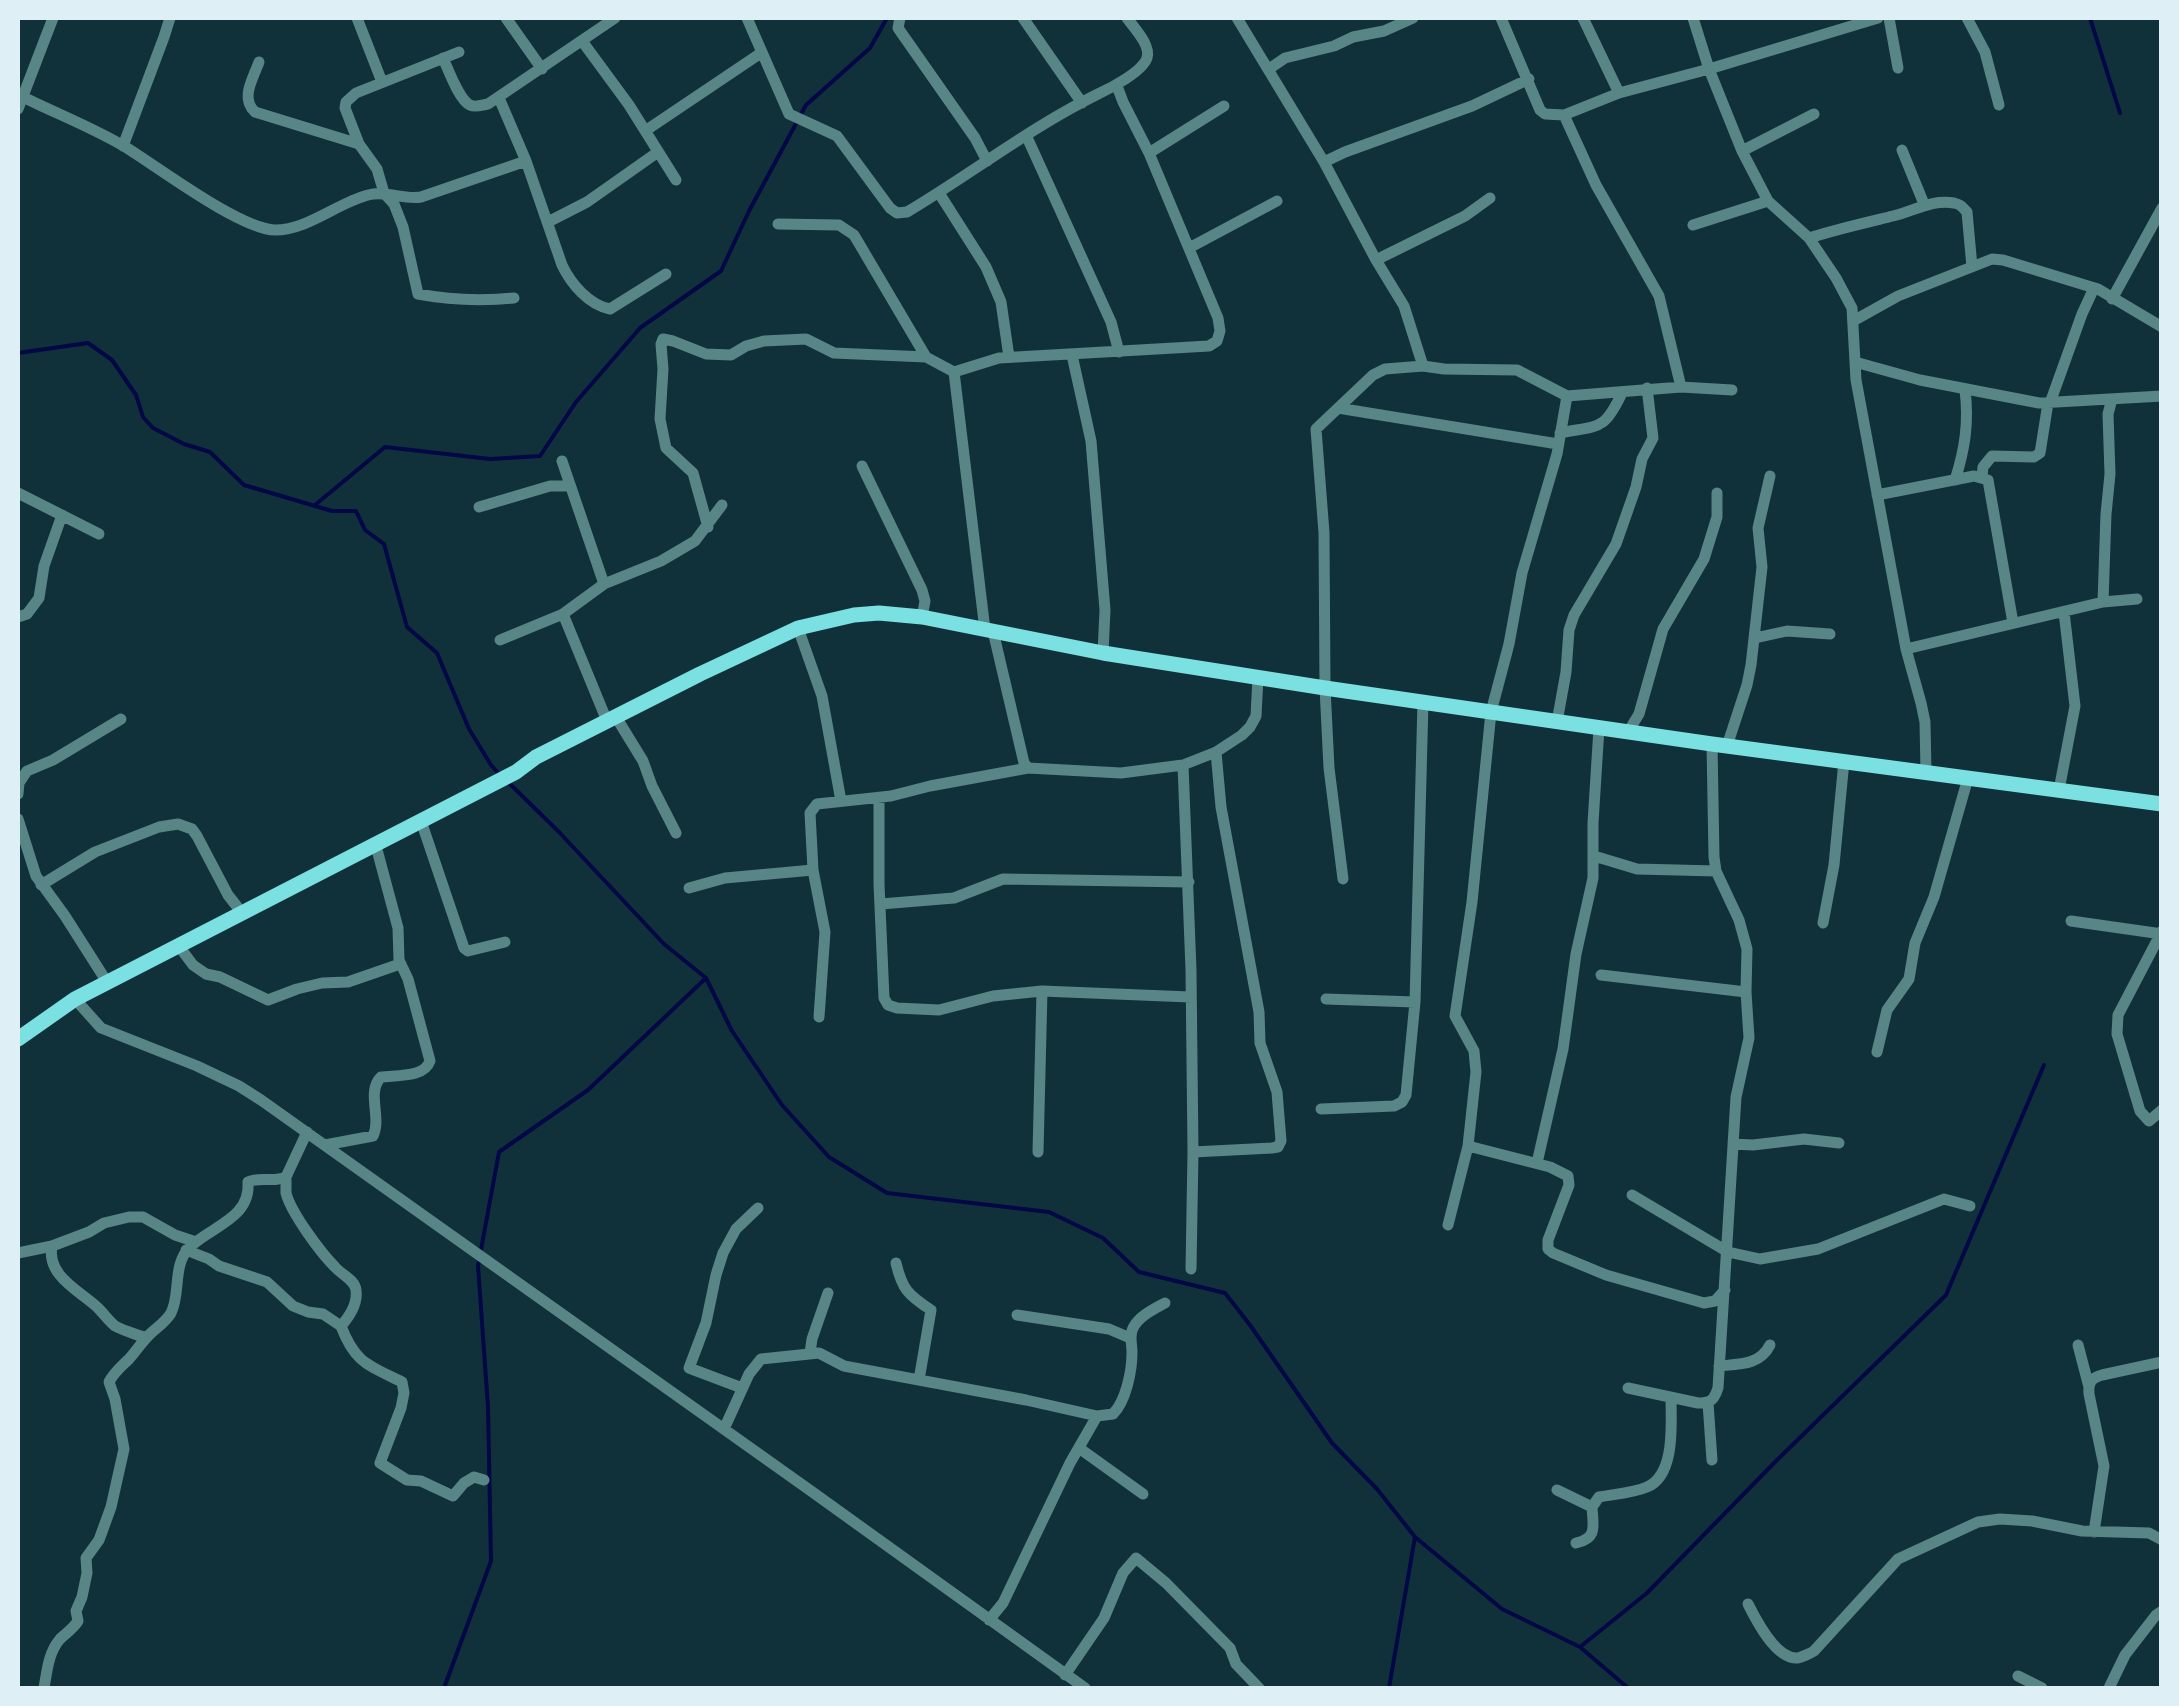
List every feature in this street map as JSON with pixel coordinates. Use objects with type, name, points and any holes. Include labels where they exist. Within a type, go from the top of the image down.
[{"type":"main road","points":[[18,1039],[106,982],[489,787],[536,757],[798,628],[854,614],[922,617],[1103,653],[1325,688],[2162,804]]},
{"type":"street","points":[[53,18],[20,103],[123,146],[233,215],[268,229],[293,226],[372,194],[421,197],[526,161]]},
{"type":"street","points":[[123,146],[170,18]]},
{"type":"street","points":[[357,18],[382,82]]},
{"type":"street","points":[[506,18],[542,68]]},
{"type":"street","points":[[443,58],[462,98],[477,106],[499,98],[615,18]]},
{"type":"street","points":[[746,18],[789,114],[837,136],[890,208],[897,212],[907,212],[1026,135],[1117,86],[1146,62],[1144,42],[1127,18]]},
{"type":"street","points":[[900,18],[898,28],[987,161]]},
{"type":"street","points":[[1024,18],[1082,102]]},
{"type":"street","points":[[1237,18],[1324,162],[1409,316],[1423,366]]},
{"type":"street","points":[[1269,68],[1285,58],[1353,37],[1384,32],[1414,18]]},
{"type":"street","points":[[1501,18],[1545,114],[1564,114],[1619,93],[1709,69],[1862,19],[1878,18]]},
{"type":"street","points":[[1582,18],[1619,93]]},
{"type":"street","points":[[1693,18],[1742,151],[1768,201],[1808,238],[1852,308],[1856,380],[1906,649],[1924,722],[1926,772]]},
{"type":"street","points":[[1889,18],[1898,68]]},
{"type":"street","points":[[1968,18],[1985,52],[1999,104]]},
{"type":"street","points":[[582,42],[629,105],[676,180]]},
{"type":"street","points":[[459,52],[356,92],[345,108],[359,144],[377,169],[384,193],[394,204],[418,294],[440,298],[514,298]]},
{"type":"street","points":[[645,131],[760,53]]},
{"type":"street","points":[[258,62],[246,99],[255,112],[359,144]]},
{"type":"street","points":[[1324,162],[1472,106],[1528,79]]},
{"type":"street","points":[[708,527],[694,473],[666,448],[660,418],[663,339],[706,354],[731,354],[764,341],[806,339],[834,353],[926,358],[954,372],[983,361],[1010,357],[1208,346],[1218,341],[1218,318],[1150,153],[1117,86]]},
{"type":"street","points":[[499,98],[568,278],[596,305],[610,309],[666,274]]},
{"type":"street","points":[[1150,153],[1224,106]]},
{"type":"street","points":[[1564,114],[1596,184],[1660,296],[1681,386]]},
{"type":"street","points":[[1742,151],[1814,114]]},
{"type":"street","points":[[1026,135],[1112,322],[1119,352]]},
{"type":"street","points":[[1902,150],[1924,204]]},
{"type":"street","points":[[548,222],[587,202],[658,152]]},
{"type":"street","points":[[939,193],[986,267],[1001,302],[1010,357]]},
{"type":"street","points":[[1376,260],[1466,216],[1490,198]]},
{"type":"street","points":[[1189,248],[1277,201]]},
{"type":"street","points":[[1694,225],[1768,201]]},
{"type":"street","points":[[1808,238],[1924,204],[1954,203],[1966,212],[1972,267]]},
{"type":"street","points":[[2112,299],[2162,208]]},
{"type":"street","points":[[778,224],[838,225],[854,234],[926,358]]},
{"type":"street","points":[[1854,320],[1888,301],[1992,259],[2094,288],[2162,326]]},
{"type":"street","points":[[1978,477],[1992,456],[2040,454],[2049,403],[2094,288]]},
{"type":"street","points":[[1072,355],[1091,441],[1105,610],[1103,653]]},
{"type":"street","points":[[1855,362],[1964,390],[2049,403],[2162,396]]},
{"type":"street","points":[[1343,879],[1329,768],[1324,533],[1316,428],[1373,375],[1423,366],[1517,370],[1567,396],[1681,386],[1732,390]]},
{"type":"street","points":[[954,372],[989,631],[1028,768]]},
{"type":"street","points":[[1557,722],[1569,630],[1616,544],[1642,459],[1653,438],[1647,388]]},
{"type":"street","points":[[1955,480],[1964,453],[1968,417],[1964,390]]},
{"type":"street","points":[[1338,408],[1559,439],[1608,420],[1622,393]]},
{"type":"street","points":[[1448,1225],[1468,1146],[1476,1060],[1455,1016],[1474,885],[1491,712],[1522,573],[1554,470],[1567,396]]},
{"type":"street","points":[[2103,602],[2112,399]]},
{"type":"street","points":[[1964,453],[1978,477]]},
{"type":"street","points":[[562,460],[604,584]]},
{"type":"street","points":[[862,466],[922,590],[922,617]]},
{"type":"street","points":[[1628,1388],[1698,1404],[1715,1398],[1718,1388],[1736,1097],[1749,1038],[1747,949],[1714,857],[1719,745],[1747,685],[1762,567],[1758,528],[1770,476]]},
{"type":"street","points":[[1877,495],[1955,480],[1988,480],[2013,624]]},
{"type":"street","points":[[479,507],[550,486],[570,486]]},
{"type":"street","points":[[18,493],[98,534]]},
{"type":"street","points":[[1628,732],[1639,714],[1662,629],[1704,559],[1718,517],[1717,493]]},
{"type":"street","points":[[500,640],[564,614],[604,584],[661,560],[695,540],[722,506]]},
{"type":"street","points":[[18,616],[27,614],[39,598],[44,566],[62,515]]},
{"type":"street","points":[[1906,649],[2103,602],[2137,598]]},
{"type":"street","points":[[2059,790],[2075,706],[2064,612]]},
{"type":"street","points":[[564,614],[611,719],[643,761],[676,833]]},
{"type":"street","points":[[798,628],[822,696],[840,801]]},
{"type":"street","points":[[1755,638],[1787,631],[1830,634]]},
{"type":"street","points":[[820,1017],[824,932],[813,870],[810,813],[817,804],[879,798],[1028,768],[1122,773],[1184,764],[1216,752],[1250,727],[1256,716],[1258,677]]},
{"type":"street","points":[[1321,1109],[1394,1106],[1406,1095],[1415,1002],[1423,702]]},
{"type":"street","points":[[18,794],[19,783],[28,770],[53,760],[121,719]]},
{"type":"street","points":[[1537,1163],[1563,1049],[1576,954],[1593,878],[1592,822],[1599,728]]},
{"type":"street","points":[[1193,1152],[1272,1148],[1281,1141],[1277,1092],[1260,1043],[1259,1012],[1221,807],[1216,752]]},
{"type":"street","points":[[1823,923],[1834,865],[1844,762]]},
{"type":"street","points":[[1184,764],[1192,970],[1191,1268]]},
{"type":"street","points":[[1877,1052],[1887,1010],[1909,978],[1912,951],[1934,897],[1968,778]]},
{"type":"street","points":[[879,798],[884,998],[888,1005],[938,1010],[993,996],[1042,990],[1190,997]]},
{"type":"street","points":[[18,819],[36,876],[106,982]]},
{"type":"street","points":[[421,822],[464,948],[474,951],[504,942]]},
{"type":"street","points":[[41,885],[96,852],[159,827],[178,824],[198,836],[228,895],[242,913]]},
{"type":"street","points":[[324,1145],[373,1136],[377,1132],[375,1081],[380,1077],[423,1072],[430,1061],[408,979],[400,964],[398,928],[376,846]]},
{"type":"street","points":[[1594,856],[1637,869],[1716,870]]},
{"type":"street","points":[[689,888],[724,878],[813,870]]},
{"type":"street","points":[[880,904],[954,898],[1003,880],[1189,882]]},
{"type":"street","points":[[2071,921],[2161,933],[2118,1015],[2118,1034],[2140,1110],[2148,1121],[2162,1110]]},
{"type":"street","points":[[178,945],[193,965],[206,974],[268,1000],[322,982],[348,982],[400,964]]},
{"type":"street","points":[[1600,975],[1746,992]]},
{"type":"street","points":[[1038,1152],[1042,990]]},
{"type":"street","points":[[75,999],[100,1028],[227,1080],[261,1100],[1084,1688]]},
{"type":"street","points":[[1326,999],[1415,1002]]},
{"type":"street","points":[[307,1132],[286,1177],[286,1193],[312,1238],[340,1273],[354,1282],[352,1313],[341,1326]]},
{"type":"street","points":[[1733,1144],[1839,1142]]},
{"type":"street","points":[[1468,1146],[1564,1173],[1570,1181],[1548,1240],[1552,1254],[1606,1275],[1704,1302],[1715,1301],[1725,1290]]},
{"type":"street","points":[[44,1688],[52,1651],[78,1621],[76,1611],[87,1573],[86,1558],[99,1540],[124,1449],[115,1398],[108,1382],[116,1369],[170,1316],[178,1270],[191,1246],[234,1218],[243,1205],[248,1182],[255,1178],[270,1181],[286,1177]]},
{"type":"street","points":[[1632,1195],[1728,1252],[1760,1259],[1804,1252],[1849,1238],[1944,1198],[1970,1206]]},
{"type":"street","points":[[742,1388],[689,1368],[706,1322],[723,1253],[736,1230],[758,1208]]},
{"type":"street","points":[[18,1254],[52,1246],[104,1223],[143,1217],[218,1266],[267,1282],[294,1306],[323,1314],[341,1326],[363,1363],[402,1382],[401,1408],[380,1463],[407,1480],[421,1481],[453,1496],[474,1477],[484,1480]]},
{"type":"street","points":[[52,1246],[52,1262],[71,1288],[117,1327],[146,1338]]},
{"type":"street","points":[[896,1262],[902,1286],[914,1300],[931,1310],[919,1380]]},
{"type":"street","points":[[810,1353],[828,1293]]},
{"type":"street","points":[[724,1429],[749,1374],[761,1359],[810,1353],[844,1366],[1097,1416],[1113,1414],[1121,1404],[1131,1369],[1133,1327],[1165,1302]]},
{"type":"street","points":[[1017,1315],[1108,1329],[1130,1338]]},
{"type":"street","points":[[1720,1366],[1752,1362],[1765,1356],[1770,1345]]},
{"type":"street","points":[[2078,1345],[2104,1466],[2094,1532]]},
{"type":"street","points":[[2088,1386],[2093,1378],[2102,1375],[2162,1362]]},
{"type":"street","points":[[1576,1543],[1592,1536],[1592,1508],[1599,1497],[1647,1487],[1661,1474],[1672,1438],[1671,1398]]},
{"type":"street","points":[[1708,1403],[1712,1460]]},
{"type":"street","points":[[989,1620],[1004,1603],[1070,1463],[1097,1416]]},
{"type":"street","points":[[1079,1448],[1143,1494]]},
{"type":"street","points":[[1557,1490],[1592,1508]]},
{"type":"street","points":[[1748,1604],[1759,1628],[1771,1642],[1788,1657],[1800,1658],[1814,1651],[1898,1559],[1978,1522],[2032,1521],[2094,1532],[2148,1534],[2162,1540]]},
{"type":"street","points":[[1066,1675],[1104,1618],[1123,1574],[1136,1558],[1230,1648],[1236,1664],[1260,1688]]},
{"type":"street","points":[[2109,1688],[2125,1655],[2162,1611]]},
{"type":"street","points":[[2018,1676],[2042,1688]]},
{"type":"waterway","points":[[315,505],[385,447],[490,459],[540,456],[576,402],[640,328],[721,271],[806,105],[870,48],[887,18]]},
{"type":"waterway","points":[[2090,18],[2120,113]]},
{"type":"waterway","points":[[18,353],[88,343],[112,360],[153,428],[210,452],[244,485],[332,511],[356,511],[365,530],[384,544],[407,627],[437,653],[469,729],[501,776]]},
{"type":"waterway","points":[[508,782],[664,944],[706,978],[732,1031],[782,1105],[829,1157],[887,1193],[1049,1212],[1103,1238],[1139,1272],[1225,1293],[1332,1443],[1377,1489],[1415,1537],[1502,1609],[1580,1647],[1628,1688]]},
{"type":"waterway","points":[[444,1688],[491,1561],[488,1407],[478,1266],[499,1152],[588,1090],[706,978]]},
{"type":"waterway","points":[[1580,1647],[1647,1593],[1946,1295],[2044,1065]]},
{"type":"waterway","points":[[1389,1688],[1415,1537]]}]
